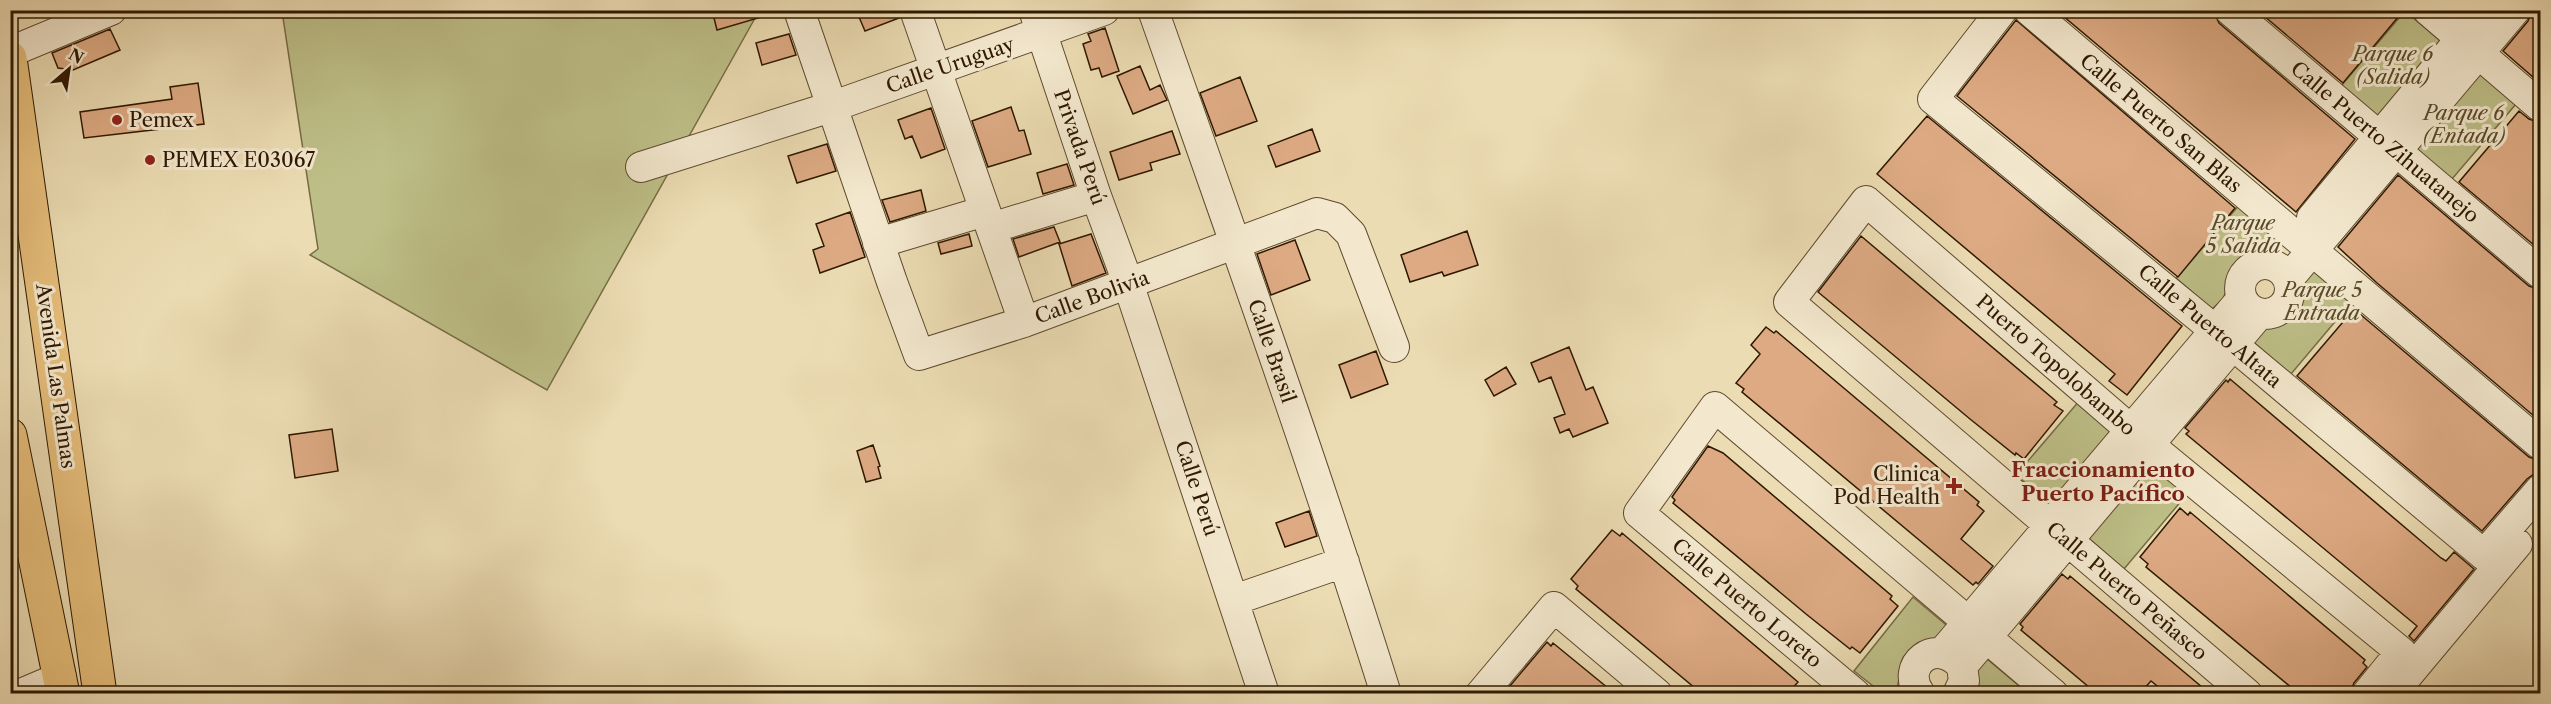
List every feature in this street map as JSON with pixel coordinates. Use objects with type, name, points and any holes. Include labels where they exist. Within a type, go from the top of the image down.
[{"type":"main road","name":"Avenida Las Palmas","points":[[10,58],[100,693]]},
{"type":"main road","points":[[12,453],[62,685]]},
{"type":"street","points":[[10,52],[111,10]]},
{"type":"street","points":[[799,10],[878,243],[919,355],[1024,322]]},
{"type":"street","name":"Calle Bolivia","points":[[915,10],[1024,322],[1317,213],[1335,218],[1351,234],[1394,347]]},
{"type":"street","name":"Calle Uruguay","points":[[641,167],[831,107],[936,69],[1038,22],[1104,10]]},
{"type":"street","name":"Calle Brasil","points":[[1153,10],[1236,243],[1386,693]]},
{"type":"street","name":"Calle Puerto Altata","points":[[2002,10],[1934,99],[2484,555],[2541,490]]},
{"type":"street","name":"Calle Puerto San Blas","points":[[2029,10],[2541,444]]},
{"type":"street","name":"Calle Puerto Zihuatanejo","points":[[2230,10],[2541,273]]},
{"type":"street","points":[[2428,10],[2541,106]]},
{"type":"street","points":[[2470,47],[2485,10]]},
{"type":"street","points":[[2281,272],[2303,243],[2470,47],[2515,10]]},
{"type":"street","name":"Privada Perú","points":[[1038,22],[1096,196],[1128,283]]},
{"type":"street","points":[[878,243],[1096,196]]},
{"type":"street","name":"Puerto Topolobambo","points":[[1789,302],[1866,201],[2140,437],[2401,652],[2367,693]]},
{"type":"street","points":[[2250,307],[2240,285],[2249,270],[2257,266],[2281,272]]},
{"type":"street","points":[[2250,307],[2276,312],[2283,307],[2290,292],[2281,272]]},
{"type":"street","name":"Calle Perú","points":[[1128,283],[1264,693]]},
{"type":"street","name":"Calle Puerto Peñasco","points":[[1789,302],[2247,693]]},
{"type":"street","points":[[1917,692],[1914,673],[1917,665],[1930,654],[1954,670],[1977,630],[2250,307]]},
{"type":"street","name":"Calle Puerto Loreto","points":[[1855,693],[1640,513],[1715,407],[1977,630]]},
{"type":"street","points":[[2392,693],[2541,517]]},
{"type":"street","points":[[1234,600],[1344,562]]},
{"type":"street","points":[[1481,693],[1554,607],[1657,693]]},
{"type":"street","points":[[1977,630],[2053,693]]},
{"type":"street","points":[[21,693],[62,685]]},
{"type":"green space","points":[[282,11],[759,11],[547,390],[310,255],[318,249]]},
{"type":"green space","name":"Parque 6 (Salida)","points":[[2405,11],[2444,44],[2380,119],[2341,86]]},
{"type":"green space","name":"Parque 6 (Entada)","points":[[2476,70],[2516,104],[2452,179],[2412,146]]},
{"type":"green space","name":"Parque 5 Salida","points":[[2241,203],[2280,237],[2270,249],[2237,262],[2223,299],[2212,309],[2176,278]]},
{"type":"green space","name":"Parque 5 Entrada","points":[[2318,267],[2355,298],[2291,374],[2251,340],[2261,329],[2294,315],[2306,277]]},
{"type":"green space","points":[[2080,400],[2119,433],[2056,508],[2016,475]]},
{"type":"green space","points":[[2149,460],[2188,493],[2124,569],[2085,535]]},
{"type":"green space","points":[[1913,597],[1951,629],[1901,669],[1894,693],[1882,693],[1854,671]]},
{"type":"green space","points":[[1987,659],[2024,690],[2021,693],[1970,694],[1976,671]]},
{"type":"building","points":[[712,10],[768,10],[768,15],[717,30]]},
{"type":"building","points":[[856,10],[898,10],[899,18],[865,31]]},
{"type":"building","points":[[2056,10],[2213,10],[2219,23],[2355,139],[2296,212]]},
{"type":"building","points":[[2257,10],[2404,10],[2343,83]]},
{"type":"building","points":[[2532,10],[2541,10],[2541,84],[2503,51],[2528,21]]},
{"type":"building","points":[[2016,20],[2235,208],[2178,277],[1957,96]]},
{"type":"building","points":[[1105,28],[1119,71],[1102,77],[1099,68],[1091,70],[1083,44],[1091,41],[1088,34]]},
{"type":"building","points":[[110,29],[120,50],[73,70],[58,68],[52,53]]},
{"type":"building","points":[[789,34],[796,55],[762,65],[756,43]]},
{"type":"building","points":[[1140,66],[1150,90],[1160,85],[1167,100],[1133,114],[1117,76]]},
{"type":"building","points":[[1240,77],[1257,121],[1216,136],[1200,93]]},
{"type":"building","points":[[198,83],[204,124],[84,138],[80,112],[172,99],[170,87]]},
{"type":"building","points":[[1011,107],[1019,131],[1024,130],[1031,154],[988,167],[972,121]]},
{"type":"building","points":[[931,108],[945,149],[921,158],[912,136],[905,139],[898,120]]},
{"type":"building","points":[[2519,111],[2529,119],[2541,123],[2541,251],[2459,182]]},
{"type":"building","points":[[1927,116],[2182,326],[2127,395],[2109,381],[2115,374],[1877,174]]},
{"type":"building","points":[[1312,129],[1320,151],[1276,167],[1268,146]]},
{"type":"building","points":[[1172,131],[1180,154],[1150,163],[1152,170],[1119,180],[1110,152]]},
{"type":"building","points":[[827,144],[836,171],[797,183],[788,156]]},
{"type":"building","points":[[1067,164],[1074,185],[1043,194],[1037,173]]},
{"type":"building","points":[[2398,175],[2529,286],[2541,290],[2541,422],[2377,283],[2338,247]]},
{"type":"building","points":[[921,190],[926,211],[890,222],[882,200]]},
{"type":"building","points":[[850,212],[865,257],[820,273],[813,250],[824,246],[816,224]]},
{"type":"building","points":[[1054,227],[1060,242],[1019,257],[1013,239]]},
{"type":"building","points":[[1467,231],[1478,265],[1444,276],[1442,272],[1410,282],[1401,255]]},
{"type":"building","points":[[969,234],[972,246],[941,254],[938,243]]},
{"type":"building","points":[[1091,234],[1106,273],[1072,286],[1059,244]]},
{"type":"building","points":[[1861,236],[2057,402],[2054,405],[2063,411],[2024,459],[2016,453],[2015,455],[1970,419],[1818,292]]},
{"type":"building","points":[[1295,240],[1310,280],[1271,295],[1257,254]]},
{"type":"building","points":[[2354,309],[2529,457],[2541,461],[2541,473],[2534,474],[2527,479],[2482,531],[2297,376]]},
{"type":"building","points":[[1766,327],[1774,333],[1776,331],[1979,502],[1977,505],[1984,511],[1961,539],[1993,566],[1978,584],[1976,582],[1973,585],[1742,392],[1744,389],[1736,383],[1760,354],[1751,345]]},
{"type":"building","points":[[1569,347],[1586,390],[1593,387],[1608,423],[1573,437],[1569,429],[1560,433],[1554,418],[1565,414],[1551,377],[1539,382],[1531,363]]},
{"type":"building","points":[[1376,351],[1388,384],[1351,398],[1339,365]]},
{"type":"building","points":[[1506,367],[1516,384],[1494,396],[1485,380]]},
{"type":"building","points":[[2230,379],[2441,558],[2446,561],[2454,552],[2474,569],[2414,641],[2409,636],[2417,626],[2186,434],[2189,431],[2185,428],[2226,380],[2228,382]]},
{"type":"building","points":[[332,429],[338,471],[295,478],[289,435]]},
{"type":"building","points":[[873,445],[880,466],[878,467],[881,478],[866,482],[857,451]]},
{"type":"building","points":[[1708,446],[1723,453],[1892,596],[1890,599],[1898,606],[1860,653],[1852,647],[1850,649],[1806,614],[1673,503],[1675,500],[1672,497]]},
{"type":"building","points":[[2180,508],[2188,515],[2190,512],[2365,660],[2363,663],[2367,667],[2354,683],[2350,693],[2298,693],[2146,567],[2148,564],[2140,557]]},
{"type":"building","points":[[1309,511],[1317,536],[1285,547],[1276,523]]},
{"type":"building","points":[[1612,530],[1620,536],[1622,533],[1798,682],[1788,693],[1701,693],[1576,589],[1578,586],[1571,579]]},
{"type":"building","points":[[2062,574],[2068,579],[2070,576],[2209,693],[2166,693],[2151,681],[2140,693],[2096,693],[2021,630],[2023,627],[2020,624]]},
{"type":"building","points":[[1547,642],[1551,646],[1553,643],[1614,693],[1504,693]]},
{"type":"place","name":"Pemex","points":[[117,120]]},
{"type":"place","name":"PEMEX E03067","points":[[150,160]]},
{"type":"place","name":"Clinica Pod Health","points":[[1954,486]]},
{"type":"district","name":"Fraccionamiento Puerto Pacífico","points":[[2103,482]]}]
